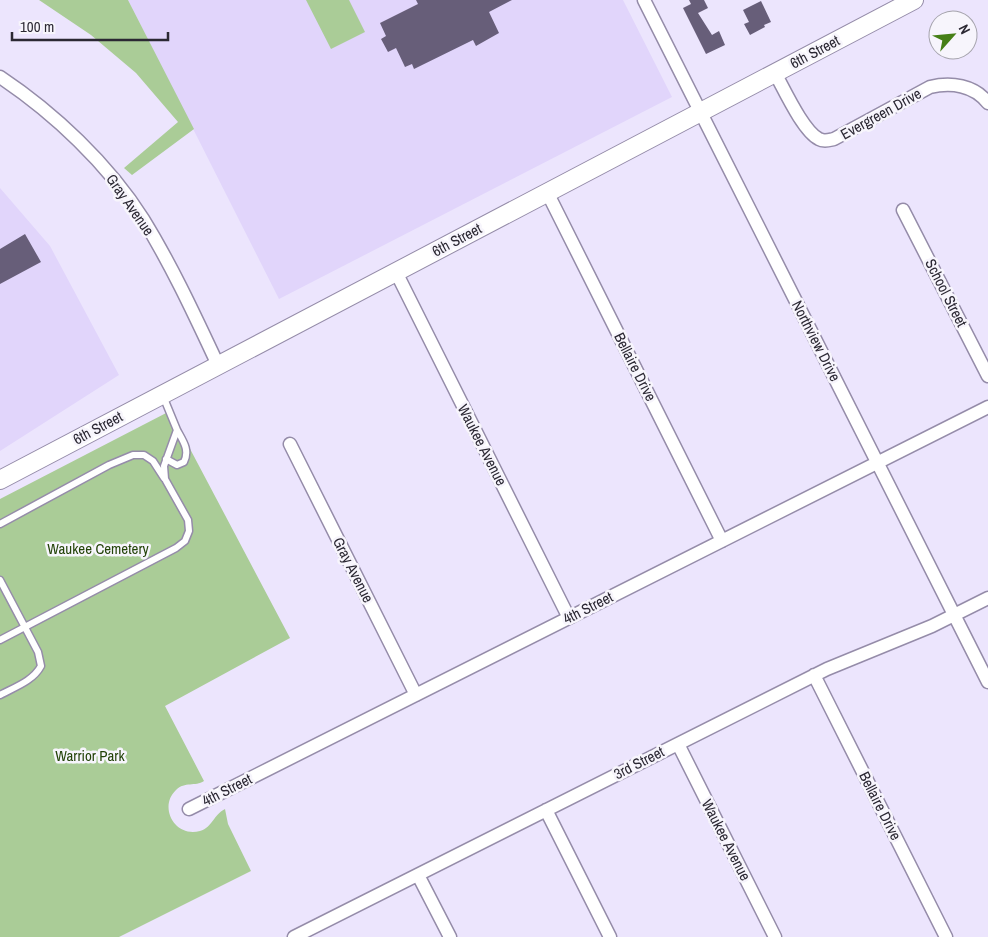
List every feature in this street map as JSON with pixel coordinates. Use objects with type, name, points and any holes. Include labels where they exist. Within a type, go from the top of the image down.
[{"type":"main road","name":"6th Street","points":[[0,480],[914,0]]},
{"type":"street","name":"Northview Drive","points":[[644,0],[988,682]]},
{"type":"street","name":"Evergreen Drive","points":[[775,73],[803,124],[818,139],[826,141],[834,139],[930,87],[939,84],[969,88],[988,103]]},
{"type":"street","name":"Gray Avenue","points":[[0,77],[67,130],[102,166],[142,218],[187,299],[218,365]]},
{"type":"street","name":"Bellaire Drive","points":[[547,192],[722,541]]},
{"type":"street","name":"School Street","points":[[903,210],[988,376]]},
{"type":"street","name":"Waukee Avenue","points":[[396,272],[569,618]]},
{"type":"street","name":"4th Street","points":[[189,809],[988,407]]},
{"type":"street","name":"Gray Avenue","points":[[290,444],[416,695]]},
{"type":"street","name":"3rd Street","points":[[294,937],[814,675],[954,615],[988,598]]},
{"type":"street","name":"Bellaire Drive","points":[[814,675],[946,937]]},
{"type":"street","name":"Waukee Avenue","points":[[678,744],[775,937]]},
{"type":"street","points":[[546,810],[610,937]]},
{"type":"street","points":[[418,875],[450,937]]},
{"type":"lane","points":[[162,394],[185,445],[187,455],[184,462],[177,465],[166,459]]},
{"type":"lane","points":[[165,479],[164,466],[177,430]]},
{"type":"lane","points":[[0,524],[109,465],[133,455],[144,455],[154,461],[165,479],[188,520],[189,531],[185,541],[176,548],[0,640]]},
{"type":"lane","points":[[0,580],[38,652],[41,666],[38,673],[32,678],[0,695]]},
{"type":"shaded area","points":[[128,0],[623,0],[672,97],[279,299]]},
{"type":"shaded area","points":[[0,188],[50,246],[119,375],[0,451]]},
{"type":"green space","points":[[39,0],[128,0],[194,129],[132,175],[124,168],[178,122],[136,73],[91,35]]},
{"type":"green space","points":[[306,0],[349,0],[365,32],[331,49]]},
{"type":"green space","points":[[170,411],[290,638],[165,706],[204,781],[179,787],[176,790],[171,797],[169,805],[172,820],[183,830],[191,832],[200,831],[208,827],[218,814],[225,809],[228,824],[251,871],[119,937],[0,937],[0,499]]},
{"type":"building","points":[[416,0],[512,0],[489,12],[499,33],[476,46],[473,40],[414,69],[412,64],[405,67],[396,48],[388,52],[381,39],[386,36],[380,23],[418,4]]},
{"type":"building","points":[[689,0],[704,0],[708,8],[698,13],[712,35],[719,31],[725,45],[706,54],[683,8],[691,4]]},
{"type":"building","points":[[761,1],[771,22],[750,35],[744,24],[749,22],[743,10]]},
{"type":"building","points":[[25,234],[41,262],[0,284],[0,249]]},
{"type":"park label","name":"Waukee Cemetery","points":[[98,549]]},
{"type":"park label","name":"Warrior Park","points":[[90,756]]}]
